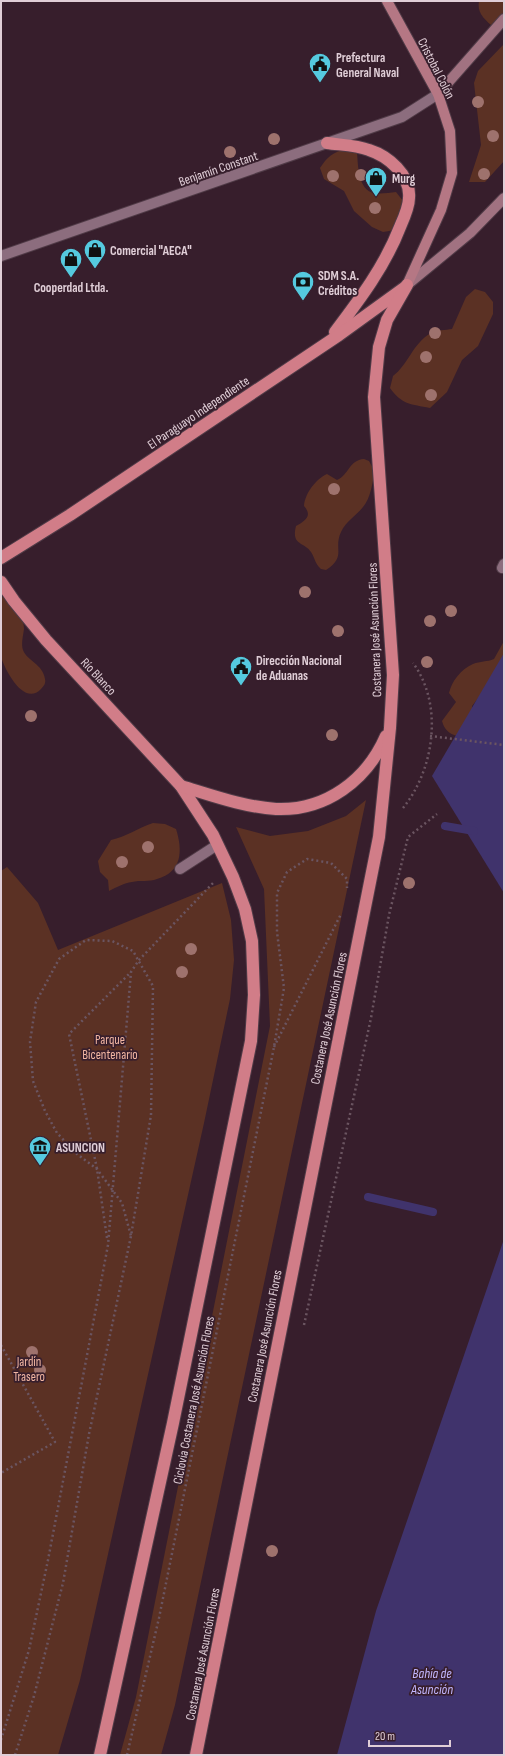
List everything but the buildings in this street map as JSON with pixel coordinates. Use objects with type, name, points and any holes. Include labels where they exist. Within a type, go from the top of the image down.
[{"type":"highway","points":[[327,143],[362,148],[385,157],[403,176],[409,198],[398,234],[383,264],[361,299],[328,341]]},
{"type":"highway","name":"El Paraguayo Independiente","points":[[1,558],[70,515],[328,341],[407,285]]},
{"type":"highway","name":"Costanera José Asunción Flores","points":[[196,1755],[378,837],[390,728],[393,675],[374,397],[379,347],[387,320],[407,285]]},
{"type":"highway","name":"Río Blanco","points":[[1,582],[14,601],[46,640],[181,786]]},
{"type":"highway","points":[[181,786],[227,800],[276,809],[294,808],[311,804],[341,791],[364,773],[382,746],[390,728]]},
{"type":"highway","points":[[100,1755],[173,1423],[251,1041],[254,995],[252,941],[245,909],[217,845],[181,786]]},
{"type":"main road","name":"Cristobal Colón","points":[[387,1],[438,94],[450,131],[452,173],[441,210],[407,285]]},
{"type":"street","points":[[438,94],[504,19]]},
{"type":"street","name":"Benjamín Constant","points":[[1,256],[402,117],[438,94]]},
{"type":"street","points":[[407,285],[470,233],[504,198]]},
{"type":"street","points":[[180,869],[217,845]]},
{"type":"path","points":[[391,639],[411,660],[423,679],[432,707],[429,757],[425,770],[409,801],[400,811]]},
{"type":"path","points":[[430,736],[504,745]]},
{"type":"path","points":[[304,1328],[371,1018],[389,915],[408,838],[437,814]]},
{"type":"path","points":[[274,1047],[284,988],[277,932],[276,893],[288,872],[307,859],[331,863],[346,879],[347,892]]},
{"type":"path","points":[[108,1245],[97,1170],[69,1034],[131,972],[139,960],[214,883]]},
{"type":"path","points":[[274,1047],[342,911]]},
{"type":"path","points":[[15,1755],[34,1696],[63,1583],[89,1434],[131,1236],[151,1115],[153,986],[133,951],[112,942],[86,940],[59,959],[36,1002],[30,1042],[33,1081],[45,1111],[57,1133],[77,1154],[97,1170],[122,1203],[131,1236]]},
{"type":"path","points":[[1,1740],[29,1650],[48,1560],[108,1245],[131,972]]},
{"type":"path","name":"Ciclovia Costanera José Asunción Flores","points":[[127,1755],[159,1618],[274,1047]]},
{"type":"path","points":[[1,1345],[55,1442],[1,1473]]},
{"type":"green space","points":[[479,1],[504,1],[504,24],[491,25],[480,12]]},
{"type":"green space","points":[[504,44],[504,161],[485,182],[469,182],[481,145],[474,83],[478,71]]},
{"type":"green space","points":[[346,149],[357,152],[360,176],[365,187],[369,191],[374,193],[396,192],[403,201],[407,211],[395,230],[383,232],[372,227],[354,211],[344,191],[324,179],[320,168],[334,153]]},
{"type":"green space","points":[[475,289],[485,292],[493,302],[493,314],[478,346],[462,360],[447,392],[430,408],[403,401],[394,394],[390,388],[393,376],[403,366],[415,348],[425,337],[436,331],[452,329],[466,297]]},
{"type":"green space","points":[[364,459],[369,461],[375,472],[368,499],[341,532],[336,561],[326,570],[321,569],[317,565],[311,552],[295,537],[296,526],[305,520],[308,515],[304,506],[306,496],[312,487],[323,476],[327,474],[337,480],[344,475],[355,462]]},
{"type":"green space","points":[[9,593],[19,610],[24,624],[22,648],[25,654],[44,674],[45,683],[41,689],[35,693],[28,693],[16,685],[1,657],[1,598]]},
{"type":"green space","points":[[504,641],[504,664],[472,706],[472,712],[457,736],[452,734],[447,731],[442,721],[456,702],[449,693],[452,684],[461,672],[469,666],[494,659]]},
{"type":"green space","points":[[366,800],[175,1705],[161,1755],[120,1755],[136,1697],[270,1026],[264,889],[236,827],[270,836],[308,831],[346,816]]},
{"type":"green space","points":[[153,823],[165,824],[176,829],[180,845],[180,853],[176,866],[165,876],[157,879],[120,885],[109,891],[108,880],[100,872],[98,861],[111,840],[122,837]]},
{"type":"green space","name":"Parque Bicentenario","points":[[7,867],[38,903],[58,950],[222,883],[231,920],[234,960],[230,999],[204,1123],[80,1680],[58,1755],[1,1755],[1,871]]},
{"type":"water","points":[[504,653],[504,893],[432,776]]},
{"type":"water","name":"Bahía de Asunción","points":[[504,1239],[504,1755],[337,1755],[376,1611]]},
{"type":"waterway","points":[[445,826],[474,831]]},
{"type":"waterway","points":[[368,1197],[433,1212]]},
{"type":"place","name":"Prefectura General Naval","points":[[320,84]]},
{"type":"place","name":"Murg","points":[[376,198]]},
{"type":"place","name":"Comercial \"AECA\"","points":[[95,270]]},
{"type":"place","name":"Cooperdad Ltda.","points":[[71,278]]},
{"type":"place","name":"SDM S.A. Créditos","points":[[303,302]]},
{"type":"place","name":"Dirección Nacional de Aduanas","points":[[241,686]]},
{"type":"place","name":"ASUNCION","points":[[40,1166]]},
{"type":"park label","name":"Jardín Trasero","points":[[29,1368]]}]
